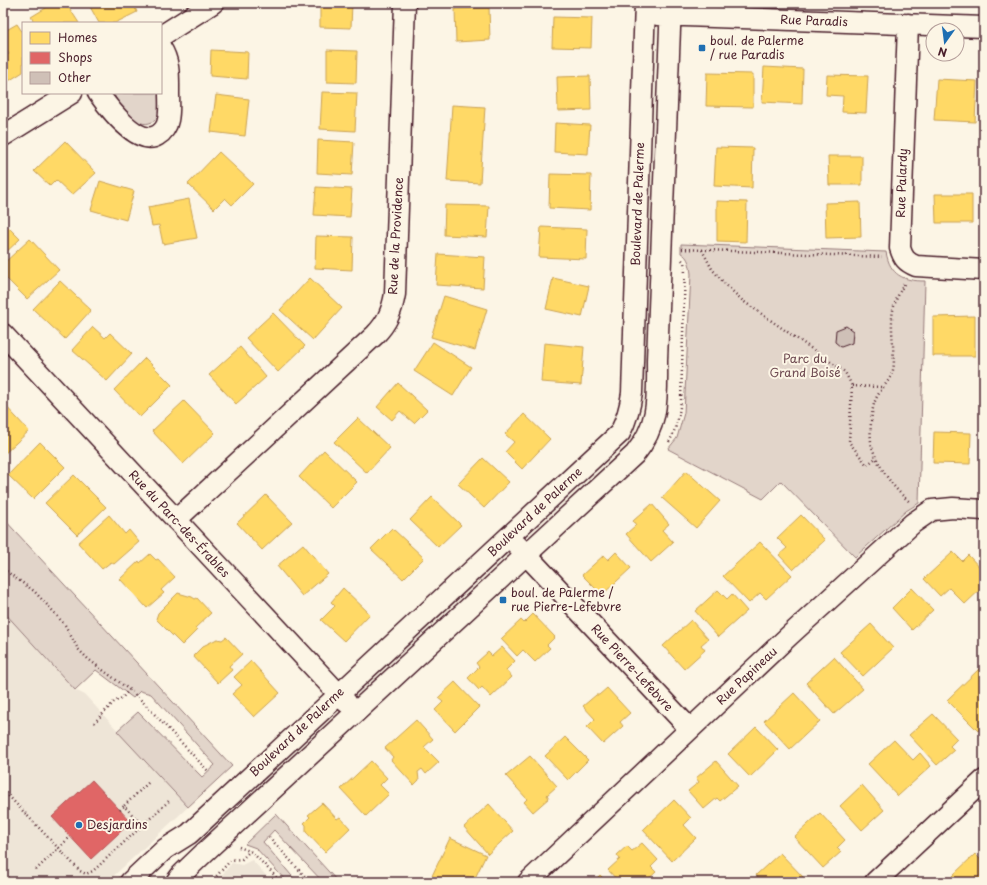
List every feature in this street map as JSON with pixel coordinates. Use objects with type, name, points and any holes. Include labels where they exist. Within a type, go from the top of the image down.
[{"type":"street","points":[[162,35],[213,3]]},
{"type":"street","name":"Rue de la Providence","points":[[176,520],[375,335],[383,326],[390,314],[395,294],[405,3]]},
{"type":"street","name":"Rue Paradis","points":[[645,9],[671,9],[908,24],[984,27]]},
{"type":"street","name":"Boulevard de Palerme","points":[[130,882],[166,849],[189,834],[338,693],[620,432],[627,420],[632,393],[645,9]]},
{"type":"street","name":"Boulevard de Palerme","points":[[176,882],[205,852],[635,454],[648,436],[656,413],[671,9]]},
{"type":"street","name":"Rue Palardy","points":[[903,258],[900,248],[908,24]]},
{"type":"street","points":[[99,94],[110,110],[136,134],[150,138],[154,138],[160,134],[168,119],[169,106],[168,64],[162,50]]},
{"type":"street","points":[[3,136],[70,94]]},
{"type":"street","points":[[903,258],[908,263],[916,266],[984,270]]},
{"type":"street","name":"Rue du Parc-des-Érables","points":[[3,334],[356,713]]},
{"type":"street","name":"Rue Papineau","points":[[528,882],[790,635],[913,523],[932,510],[953,508],[984,510]]},
{"type":"street","name":"Rue Pierre-Lefebvre","points":[[509,536],[690,729]]},
{"type":"street","points":[[876,882],[984,780]]},
{"type":"street","points":[[189,834],[205,852]]},
{"type":"path","points":[[679,249],[903,258]]},
{"type":"path","points":[[702,250],[712,269],[738,296],[845,372],[852,386],[850,442],[867,465],[876,457]]},
{"type":"path","points":[[664,445],[669,442],[675,430],[679,417],[681,400],[685,268],[684,262],[679,257]]},
{"type":"path","points":[[906,280],[892,309],[893,369],[884,387],[876,398],[873,410],[871,440],[876,457],[887,475],[898,491],[915,505]]},
{"type":"path","points":[[852,386],[884,387]]},
{"type":"path","points":[[3,569],[34,591],[65,625],[78,649],[88,659],[142,701],[208,772]]},
{"type":"path","points":[[94,723],[114,702],[122,698],[129,690]]},
{"type":"path","points":[[120,810],[150,782]]},
{"type":"path","points":[[3,790],[80,871],[86,874],[93,871],[169,801]]},
{"type":"path","points":[[124,806],[143,826]]},
{"type":"path","points":[[36,870],[70,837]]},
{"type":"path","points":[[269,837],[310,882]]},
{"type":"path","points":[[238,846],[252,852],[281,882]]},
{"type":"path","points":[[211,882],[228,862],[231,860],[242,859],[250,851]]},
{"type":"shaded area","points":[[3,610],[75,690],[85,695],[188,807],[107,882],[3,881]]},
{"type":"shaded area","points":[[252,860],[272,882],[216,882],[232,863],[242,865]]},
{"type":"green space","points":[[114,94],[160,94],[159,115],[152,122],[146,124],[140,123],[134,120],[123,110]]},
{"type":"green space","name":"Parc du Grand Boisé","points":[[681,244],[886,252],[891,266],[899,275],[910,280],[925,281],[919,503],[906,511],[855,557],[781,481],[763,499],[668,449],[677,438],[684,413],[691,274],[690,265],[681,253]]},
{"type":"green space","points":[[3,518],[232,766],[188,807],[117,731],[138,712],[202,777],[215,765],[151,694],[140,691],[133,698],[96,670],[75,690],[3,611]]},
{"type":"green space","points":[[276,814],[338,882],[323,882],[274,830],[263,842],[297,882],[287,882],[256,848],[245,844]]},
{"type":"building: Homes","points":[[54,3],[66,3],[78,22],[34,22],[31,17]]},
{"type":"building: Homes","points":[[88,3],[133,3],[137,12],[117,22],[98,22]]},
{"type":"building: Homes","points":[[320,3],[352,3],[351,28],[320,27]]},
{"type":"building: Homes","points":[[489,8],[490,40],[456,42],[455,9]]},
{"type":"building: Homes","points":[[553,17],[592,18],[591,48],[552,47]]},
{"type":"building: Homes","points":[[17,24],[22,32],[22,73],[7,82],[3,76],[3,58],[9,54],[3,44],[3,32]]},
{"type":"building: Homes","points":[[211,50],[248,52],[247,79],[210,76]]},
{"type":"building: Homes","points":[[327,50],[357,51],[356,83],[327,82]]},
{"type":"building: Homes","points":[[764,67],[803,69],[802,104],[762,102]]},
{"type":"building: Homes","points":[[707,73],[753,74],[753,107],[706,106]]},
{"type":"building: Homes","points":[[827,75],[868,76],[866,113],[842,112],[843,96],[826,95]]},
{"type":"building: Homes","points":[[590,76],[591,110],[558,111],[557,77]]},
{"type":"building: Homes","points":[[937,79],[977,81],[975,122],[934,120]]},
{"type":"building: Homes","points":[[322,92],[357,93],[355,131],[320,129]]},
{"type":"building: Homes","points":[[216,95],[249,99],[245,136],[211,132]]},
{"type":"building: Homes","points":[[452,105],[485,107],[480,183],[447,181]]},
{"type":"building: Homes","points":[[555,123],[590,125],[588,154],[554,152]]},
{"type":"building: Homes","points":[[318,140],[354,142],[352,175],[317,173]]},
{"type":"building: Homes","points":[[65,141],[96,173],[72,195],[56,180],[50,186],[34,171]]},
{"type":"building: Homes","points":[[716,147],[753,148],[752,188],[714,186]]},
{"type":"building: Homes","points":[[219,152],[253,184],[232,205],[225,198],[214,209],[188,184]]},
{"type":"building: Homes","points":[[828,156],[862,156],[862,185],[829,185]]},
{"type":"building: Homes","points":[[550,174],[591,175],[590,210],[549,208]]},
{"type":"building: Homes","points":[[100,181],[134,191],[126,220],[91,210]]},
{"type":"building: Homes","points":[[316,187],[352,189],[350,217],[314,215]]},
{"type":"building: Homes","points":[[935,194],[972,194],[972,223],[936,223]]},
{"type":"building: Homes","points":[[189,199],[197,238],[163,244],[159,225],[152,226],[148,207]]},
{"type":"building: Homes","points":[[717,201],[747,202],[746,242],[717,241]]},
{"type":"building: Homes","points":[[860,202],[861,237],[826,238],[825,203]]},
{"type":"building: Homes","points":[[445,205],[489,206],[487,237],[444,235]]},
{"type":"building: Homes","points":[[3,222],[20,239],[3,255]]},
{"type":"building: Homes","points":[[541,227],[587,229],[586,259],[539,257]]},
{"type":"building: Homes","points":[[316,236],[353,237],[352,270],[315,268]]},
{"type":"building: Homes","points":[[30,239],[59,270],[27,299],[3,275],[3,264]]},
{"type":"building: Homes","points":[[438,254],[485,257],[483,288],[436,285]]},
{"type":"building: Homes","points":[[310,278],[342,308],[313,340],[280,310]]},
{"type":"building: Homes","points":[[553,278],[589,286],[582,317],[546,309]]},
{"type":"building: Homes","points":[[60,281],[91,310],[65,339],[33,309]]},
{"type":"building: Homes","points":[[444,296],[487,309],[475,350],[431,337]]},
{"type":"building: Homes","points":[[273,313],[305,346],[278,372],[246,338]]},
{"type":"building: Homes","points":[[975,316],[975,356],[933,356],[933,317]]},
{"type":"building: Homes","points":[[984,324],[984,348],[982,348]]},
{"type":"building: Homes","points":[[93,327],[105,338],[110,333],[132,354],[107,381],[72,350]]},
{"type":"building: Homes","points":[[433,342],[471,367],[453,396],[414,371]]},
{"type":"building: Homes","points":[[544,343],[584,347],[581,385],[541,382]]},
{"type":"building: Homes","points":[[240,347],[266,377],[236,404],[209,375]]},
{"type":"building: Homes","points":[[145,358],[172,385],[140,417],[114,390]]},
{"type":"building: Homes","points":[[398,383],[427,410],[414,423],[400,411],[392,420],[377,407]]},
{"type":"building: Homes","points":[[184,401],[215,433],[183,464],[152,431]]},
{"type":"building: Homes","points":[[3,403],[29,431],[3,455]]},
{"type":"building: Homes","points":[[524,414],[550,439],[522,469],[505,452],[514,442],[505,434]]},
{"type":"building: Homes","points":[[358,418],[390,448],[367,473],[334,442]]},
{"type":"building: Homes","points":[[934,432],[971,433],[970,464],[933,463]]},
{"type":"building: Homes","points":[[984,432],[984,466],[983,466]]},
{"type":"building: Homes","points":[[40,442],[65,467],[33,499],[8,475]]},
{"type":"building: Homes","points":[[324,450],[357,482],[331,508],[299,477]]},
{"type":"building: Homes","points":[[483,458],[509,482],[484,508],[458,484]]},
{"type":"building: Homes","points":[[686,471],[720,501],[696,528],[662,498]]},
{"type":"building: Homes","points":[[74,475],[106,507],[77,535],[45,503]]},
{"type":"building: Homes","points":[[266,495],[292,522],[262,550],[237,523]]},
{"type":"building: Homes","points":[[432,497],[461,525],[438,547],[410,520]]},
{"type":"building: Homes","points":[[652,504],[669,524],[662,530],[673,542],[651,562],[626,534],[636,525],[633,521]]},
{"type":"building: Homes","points":[[109,515],[125,534],[129,530],[139,542],[114,564],[111,562],[102,569],[78,543]]},
{"type":"building: Homes","points":[[801,515],[825,540],[793,570],[779,555],[787,548],[777,538]]},
{"type":"building: Homes","points":[[392,528],[424,558],[403,579],[371,549]]},
{"type":"building: Homes","points":[[760,542],[792,575],[766,599],[760,593],[749,603],[723,576]]},
{"type":"building: Homes","points":[[303,544],[328,574],[302,596],[277,566]]},
{"type":"building: Homes","points":[[616,552],[631,568],[602,595],[582,575],[604,555],[608,560]]},
{"type":"building: Homes","points":[[953,552],[962,561],[968,555],[984,572],[984,586],[965,604],[949,588],[940,596],[924,579]]},
{"type":"building: Homes","points":[[150,554],[156,560],[158,559],[175,577],[161,590],[164,593],[147,608],[120,579],[139,561],[140,563]]},
{"type":"building: Homes","points":[[343,588],[370,614],[344,641],[321,620],[335,606],[331,602]]},
{"type":"building: Homes","points":[[912,588],[933,610],[912,630],[892,608]]},
{"type":"building: Homes","points":[[718,590],[727,599],[732,594],[747,611],[718,637],[695,611]]},
{"type":"building: Homes","points":[[178,593],[195,599],[197,598],[211,613],[195,628],[197,630],[182,645],[156,619],[158,613]]},
{"type":"building: Homes","points":[[533,614],[555,637],[547,645],[550,648],[535,662],[523,650],[517,656],[501,639],[521,620],[524,623]]},
{"type":"building: Homes","points":[[691,620],[708,639],[701,645],[705,650],[684,669],[663,646]]},
{"type":"building: Homes","points":[[871,624],[893,648],[863,676],[840,652]]},
{"type":"building: Homes","points":[[226,637],[242,654],[229,666],[232,670],[218,683],[193,656],[203,646],[217,639],[222,640]]},
{"type":"building: Homes","points":[[502,647],[515,661],[506,670],[512,677],[491,697],[482,687],[479,690],[468,678],[479,667],[476,663],[488,652],[492,656]]},
{"type":"building: Homes","points":[[834,657],[863,689],[834,714],[806,683]]},
{"type":"building: Homes","points":[[251,661],[280,693],[254,717],[232,694],[242,685],[234,677]]},
{"type":"building: Homes","points":[[980,668],[984,672],[984,724],[978,731],[947,700]]},
{"type":"building: Homes","points":[[455,682],[479,707],[455,731],[435,710],[443,702],[438,698]]},
{"type":"building: Homes","points":[[607,688],[630,713],[620,722],[623,726],[603,744],[587,727],[595,719],[583,706]]},
{"type":"building: Homes","points":[[794,693],[820,721],[790,749],[764,721]]},
{"type":"building: Homes","points":[[933,714],[957,739],[950,746],[954,750],[937,765],[909,735]]},
{"type":"building: Homes","points":[[416,720],[433,739],[424,747],[439,762],[426,774],[422,769],[418,772],[419,780],[414,785],[391,760],[393,757],[385,748]]},
{"type":"building: Homes","points":[[756,727],[778,750],[750,777],[728,754]]},
{"type":"building: Homes","points":[[565,737],[588,760],[568,780],[545,756]]},
{"type":"building: Homes","points":[[894,740],[913,760],[920,753],[931,766],[898,796],[868,764]]},
{"type":"building: Homes","points":[[530,756],[557,786],[547,795],[549,798],[533,812],[524,802],[527,799],[506,776]]},
{"type":"building: Homes","points":[[371,761],[387,778],[380,785],[389,794],[366,816],[341,789]]},
{"type":"building: Homes","points":[[716,761],[738,786],[720,801],[717,798],[704,809],[688,791],[699,782],[696,778]]},
{"type":"building: Homes","points":[[862,785],[884,810],[862,830],[840,806]]},
{"type":"building: Homes","points":[[674,800],[691,818],[684,825],[696,838],[672,861],[643,830]]},
{"type":"building: Homes","points":[[322,803],[337,819],[340,817],[350,828],[325,852],[306,832],[306,825],[304,823],[310,817],[308,815]]},
{"type":"building: Homes","points":[[489,804],[513,831],[488,854],[464,827]]},
{"type":"building: Homes","points":[[820,813],[845,840],[837,848],[841,852],[823,868],[794,837]]},
{"type":"building: Homes","points":[[450,838],[486,855],[475,878],[465,876],[462,882],[439,882],[431,878]]},
{"type":"building: Homes","points":[[642,843],[658,860],[651,867],[656,872],[645,882],[619,882],[608,870],[620,859],[617,855],[627,846],[632,851]]},
{"type":"building: Homes","points":[[780,853],[804,878],[799,882],[762,882],[756,875]]},
{"type":"building: Homes","points":[[975,854],[984,863],[984,882],[958,882],[952,876]]},
{"type":"building: Homes","points":[[600,875],[607,882],[593,882]]},
{"type":"building: Shops","points":[[92,780],[131,822],[91,859],[52,817]]},
{"type":"building: Other","points":[[846,326],[853,331],[852,343],[841,347],[835,342],[836,330]]},
{"type":"place","name":"boul. de Palerme / rue Paradis","points":[[702,48]]},
{"type":"place","name":"boul. de Palerme / rue Pierre-Lefebvre","points":[[503,600]]},
{"type":"place","name":"Desjardins","points":[[79,825]]}]
